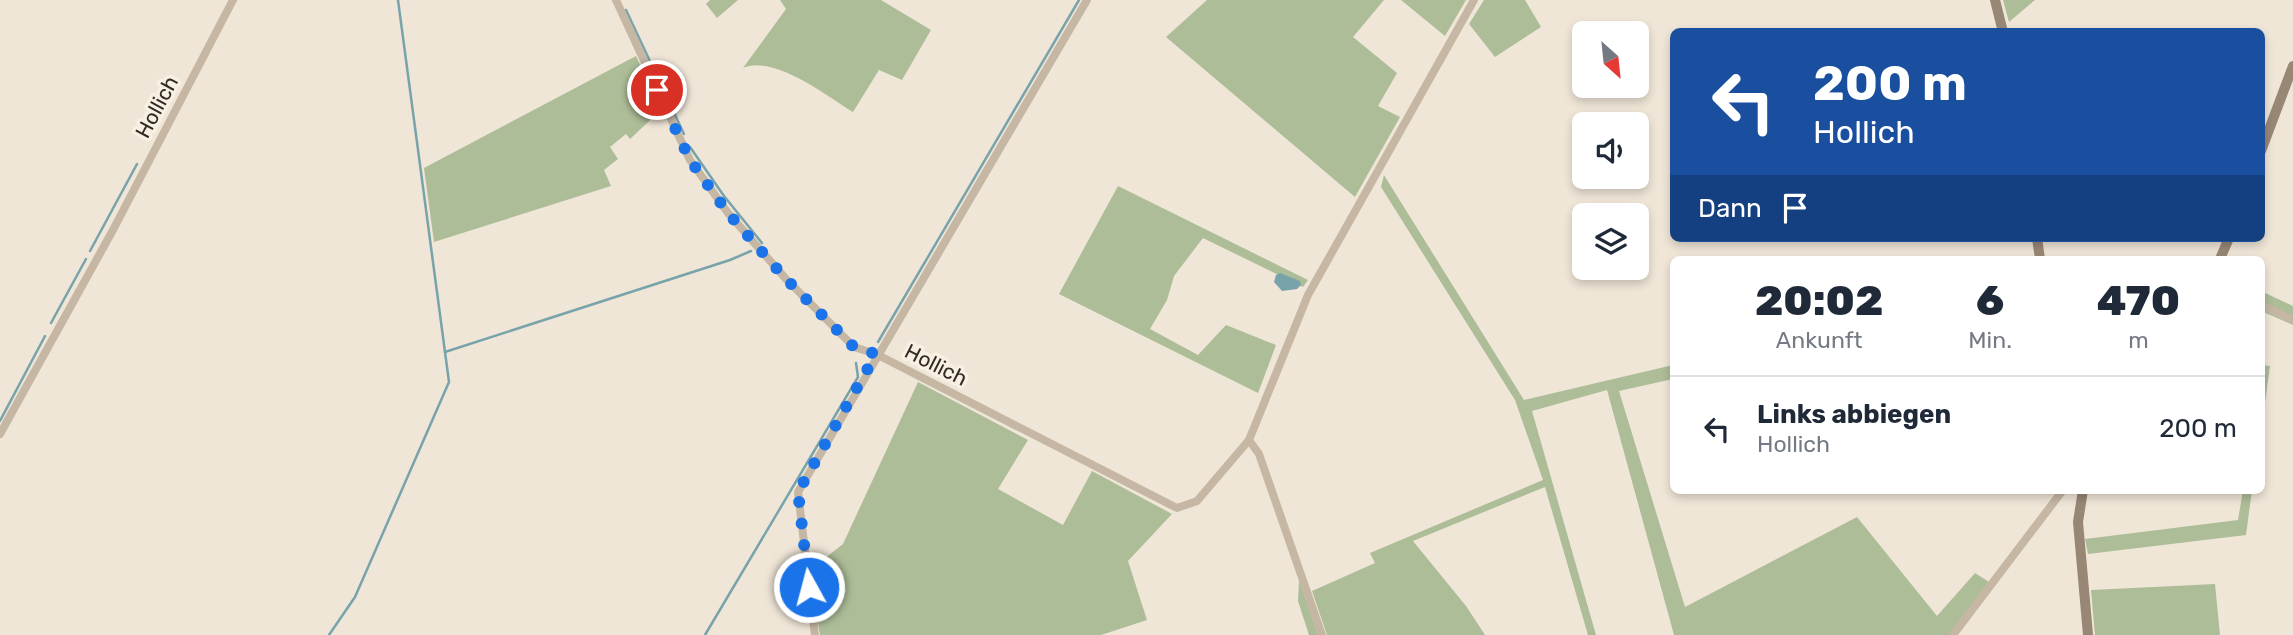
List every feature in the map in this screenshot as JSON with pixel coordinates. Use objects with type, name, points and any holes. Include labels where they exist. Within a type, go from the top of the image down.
[{"type":"main road","points":[[1995,0],[2002,28]]},
{"type":"main road","points":[[2265,140],[2293,66]]},
{"type":"main road","points":[[2082,494],[2078,522],[2088,635]]},
{"type":"street","name":"Hollich","points":[[0,434],[113,230],[233,0]]},
{"type":"street","name":"Hollich","points":[[616,0],[690,160],[728,213],[786,279],[854,347],[876,354],[1177,508],[1197,500],[1249,440],[1308,295],[1474,0]]},
{"type":"street","points":[[815,635],[798,492],[876,354],[1087,0]]},
{"type":"street","points":[[2265,307],[2293,320]]},
{"type":"street","points":[[1249,440],[1259,454],[1322,635]]},
{"type":"street","points":[[1954,635],[2060,494]]},
{"type":"green space","points":[[710,0],[738,0],[717,18],[706,4]]},
{"type":"green space","points":[[780,0],[881,0],[931,30],[902,80],[879,70],[853,112],[815,87],[784,72],[755,65],[743,68],[786,9]]},
{"type":"green space","points":[[1207,0],[1384,0],[1353,37],[1397,73],[1378,106],[1400,117],[1355,197],[1166,37]]},
{"type":"green space","points":[[1401,0],[1466,0],[1445,36]]},
{"type":"green space","points":[[1484,0],[1525,0],[1541,27],[1495,57],[1469,24]]},
{"type":"green space","points":[[2003,0],[2035,0],[2009,22]]},
{"type":"green space","points":[[636,56],[661,110],[630,139],[626,134],[610,147],[618,159],[604,170],[611,186],[434,242],[424,168]]},
{"type":"green space","points":[[1384,175],[1524,400],[1670,366],[1670,380],[1619,391],[1685,607],[1857,517],[1937,616],[1975,573],[1989,582],[1949,635],[1674,635],[1607,390],[1532,411],[1596,635],[1588,635],[1545,487],[1413,541],[1466,606],[1485,635],[1327,635],[1312,591],[1375,563],[1370,553],[1543,480],[1515,400],[1381,187]]},
{"type":"green space","points":[[1118,186],[1308,280],[1303,287],[1203,238],[1174,276],[1167,300],[1150,329],[1198,355],[1226,325],[1276,345],[1258,393],[1059,294]]},
{"type":"green space","points":[[2265,293],[2293,306],[2293,325],[2265,313]]},
{"type":"green space","points":[[2265,365],[2270,366],[2265,402]]},
{"type":"green space","points":[[918,382],[1028,440],[998,489],[1063,525],[1092,471],[1172,514],[1128,561],[1147,620],[1101,635],[820,635],[810,570],[843,544]]},
{"type":"green space","points":[[2242,494],[2251,494],[2246,535],[2088,554],[2085,539],[2238,520]]},
{"type":"green space","points":[[1299,580],[1318,635],[1309,635],[1298,601]]},
{"type":"green space","points":[[2215,584],[2220,635],[2095,635],[2091,590]]},
{"type":"water","points":[[1280,273],[1300,281],[1301,285],[1297,289],[1282,291],[1274,282],[1276,275]]},
{"type":"waterway","points":[[329,635],[355,597],[449,382],[398,0]]},
{"type":"waterway","points":[[878,342],[1079,0]]},
{"type":"waterway","points":[[626,10],[684,134]]},
{"type":"waterway","points":[[690,147],[724,196],[762,243]]},
{"type":"waterway","points":[[90,251],[137,164]]},
{"type":"waterway","points":[[445,352],[751,251]]},
{"type":"waterway","points":[[51,323],[86,259]]},
{"type":"waterway","points":[[0,421],[45,336]]},
{"type":"waterway","points":[[705,635],[858,377],[856,363]]},
{"type":"route","points":[[657,90],[690,160],[728,213],[786,279],[854,347],[876,354],[798,492],[809,587]]}]
